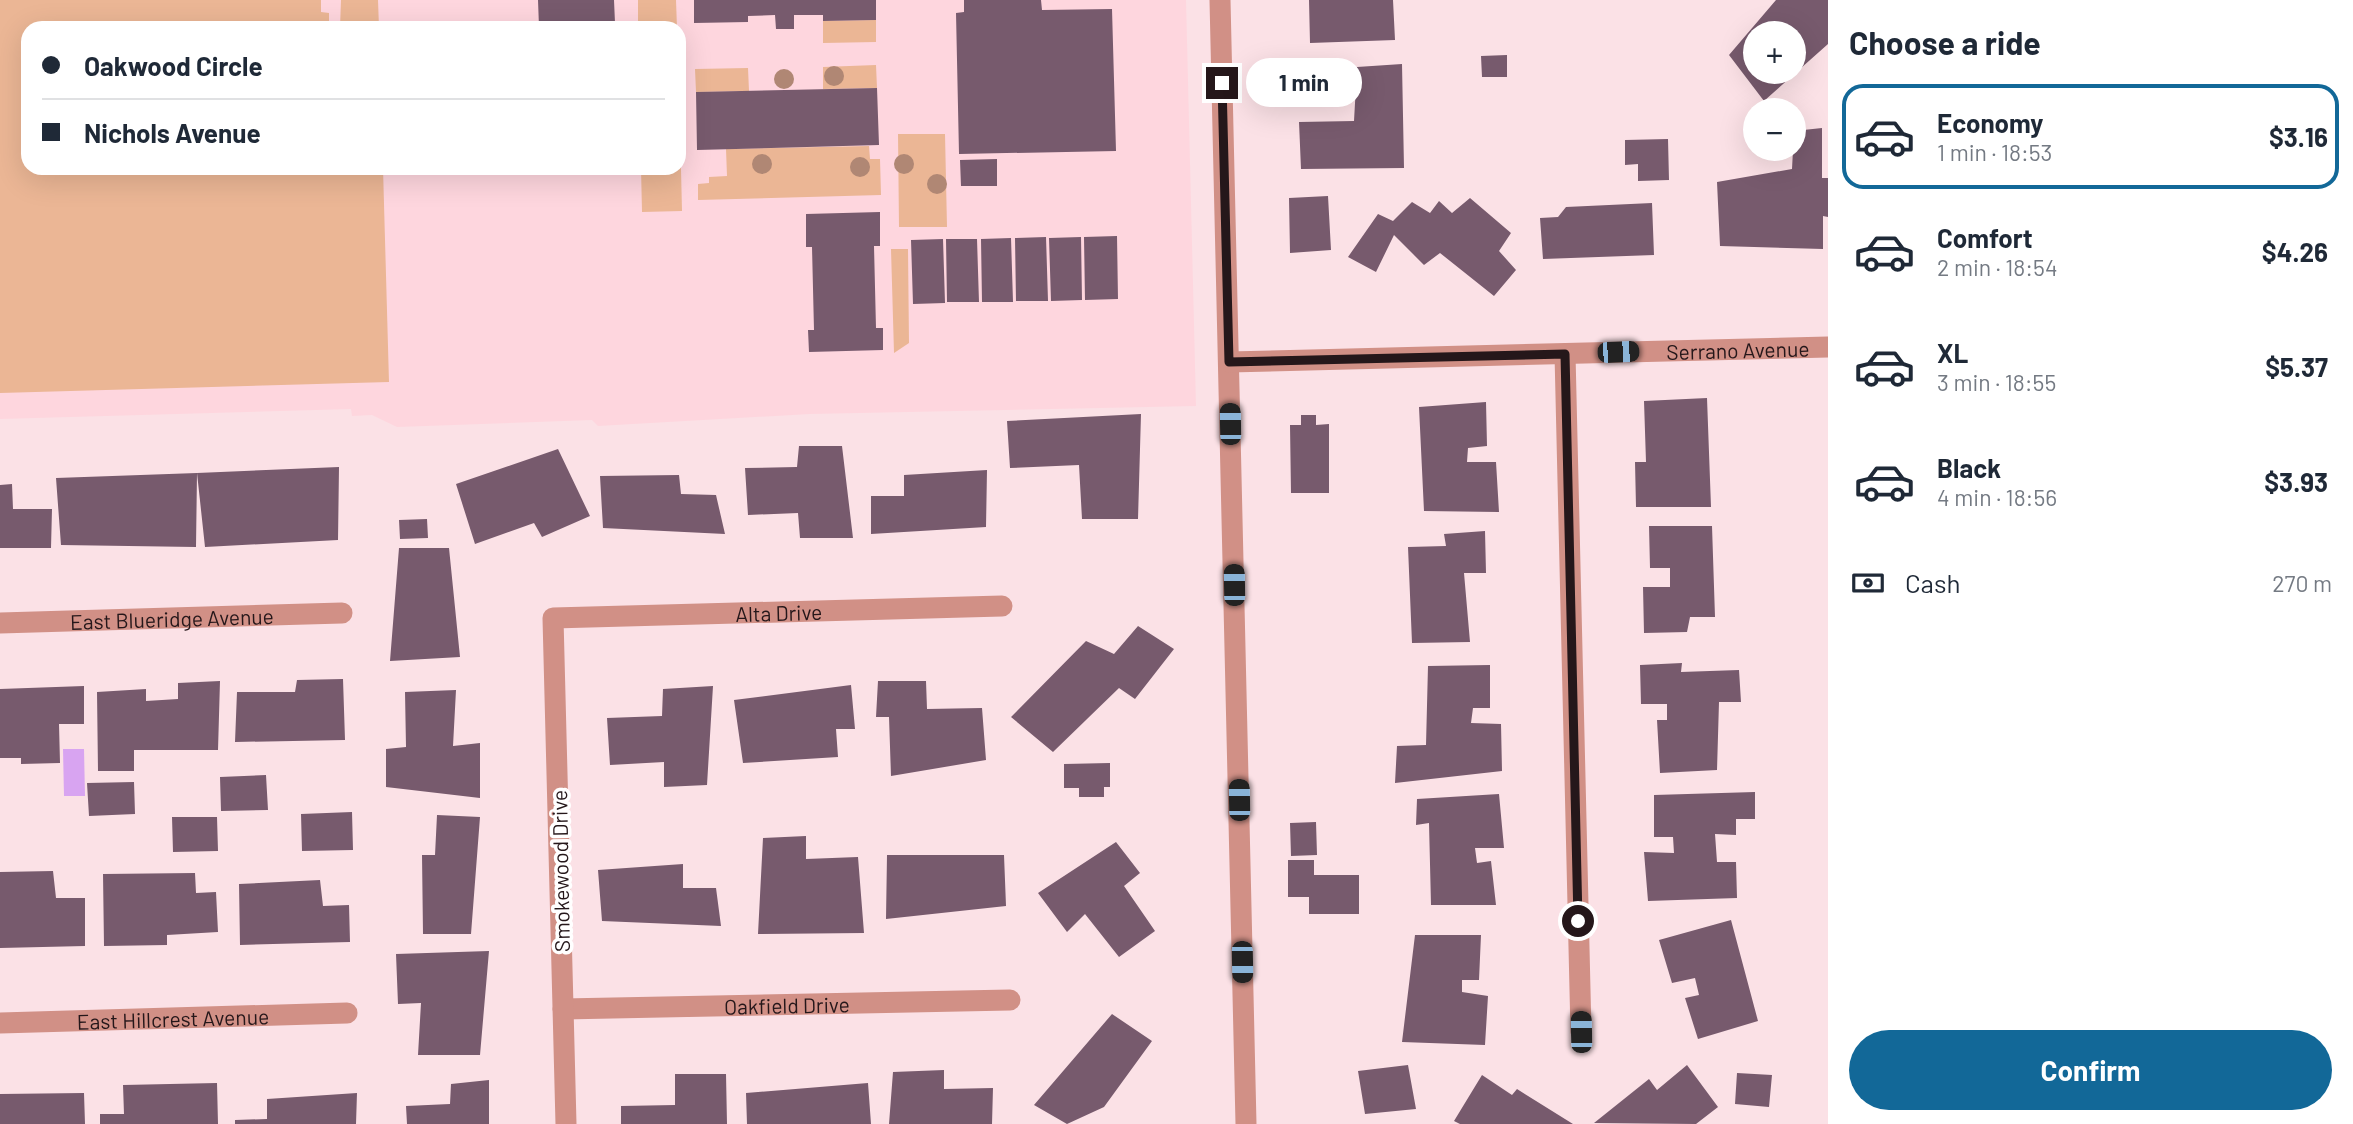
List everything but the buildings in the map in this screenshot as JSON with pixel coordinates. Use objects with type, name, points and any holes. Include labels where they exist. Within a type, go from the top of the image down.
[{"type":"street","points":[[1220,0],[1246,1124]]},
{"type":"street","name":"Serrano Avenue","points":[[1229,362],[1828,347]]},
{"type":"street","points":[[1565,354],[1581,1032]]},
{"type":"street","name":"Alta Drive","points":[[553,618],[1002,606]]},
{"type":"street","name":"East Blueridge Avenue","points":[[0,623],[342,614]]},
{"type":"street","name":"Smokewood Drive","points":[[553,618],[566,1124]]},
{"type":"street","name":"Oakfield Drive","points":[[563,1009],[1010,1000]]},
{"type":"street","name":"East Hillcrest Avenue","points":[[0,1023],[347,1013]]},
{"type":"shaded area","points":[[0,0],[1186,0],[1196,406],[810,414],[598,426],[592,420],[397,427],[372,415],[352,416],[351,409],[0,419]]},
{"type":"shaded area","points":[[0,0],[321,0],[321,12],[329,13],[329,21],[21,21],[21,175],[383,175],[389,382],[0,393]]},
{"type":"shaded area","points":[[341,0],[378,0],[379,21],[340,21]]},
{"type":"shaded area","points":[[638,0],[676,0],[677,21],[638,21]]},
{"type":"shaded area","points":[[876,20],[876,42],[823,43],[823,21]]},
{"type":"shaded area","points":[[876,65],[877,88],[823,89],[823,67]]},
{"type":"shaded area","points":[[748,68],[749,91],[696,92],[695,69]]},
{"type":"shaded area","points":[[898,134],[945,134],[947,227],[899,227]]},
{"type":"shaded area","points":[[869,146],[870,159],[880,159],[881,195],[698,200],[698,184],[709,183],[709,177],[727,176],[726,149]]},
{"type":"shaded area","points":[[641,175],[681,175],[682,211],[642,212]]},
{"type":"shaded area","points":[[891,249],[908,249],[909,343],[894,353]]},
{"type":"shaded area","points":[[63,749],[84,749],[85,796],[64,796]]},
{"type":"route","points":[[1222,83],[1229,362],[1565,354],[1578,921]]}]
